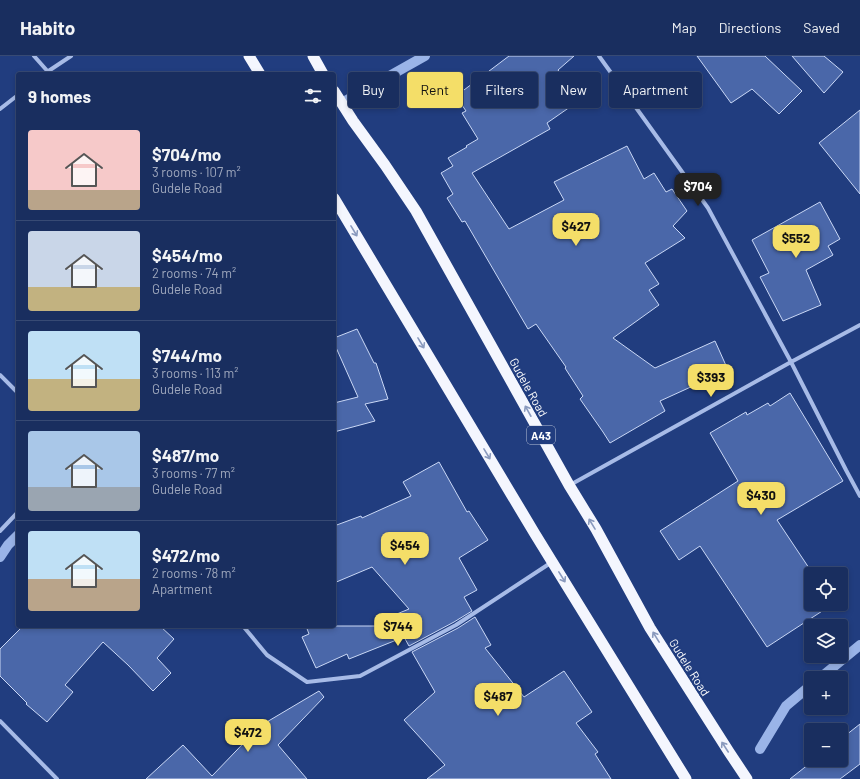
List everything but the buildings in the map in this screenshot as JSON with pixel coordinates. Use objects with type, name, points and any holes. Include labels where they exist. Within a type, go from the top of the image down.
[{"type":"highway","points":[[249,56],[259,72]]},
{"type":"highway","points":[[313,56],[322,72]]},
{"type":"highway","name":"Gudele Road","points":[[336,94],[416,211],[596,529],[650,628],[729,752],[748,779]]},
{"type":"highway","points":[[336,201],[552,562],[686,779]]},
{"type":"street","points":[[34,56],[46,72]]},
{"type":"street","points":[[48,72],[71,56]]},
{"type":"street","points":[[599,56],[708,208],[791,362],[860,496]]},
{"type":"street","points":[[0,109],[16,97]]},
{"type":"street","points":[[570,485],[860,325]]},
{"type":"street","points":[[0,375],[16,391]]},
{"type":"street","points":[[0,531],[16,514]]},
{"type":"street","points":[[245,628],[267,655],[307,682],[360,676],[456,625],[552,562]]},
{"type":"street","points":[[0,721],[57,779]]},
{"type":"waterway","points":[[345,101],[425,56]]},
{"type":"waterway","points":[[0,557],[8,545],[16,537]]},
{"type":"waterway","points":[[828,671],[860,645]]},
{"type":"waterway","points":[[760,749],[786,706],[804,691]]}]
